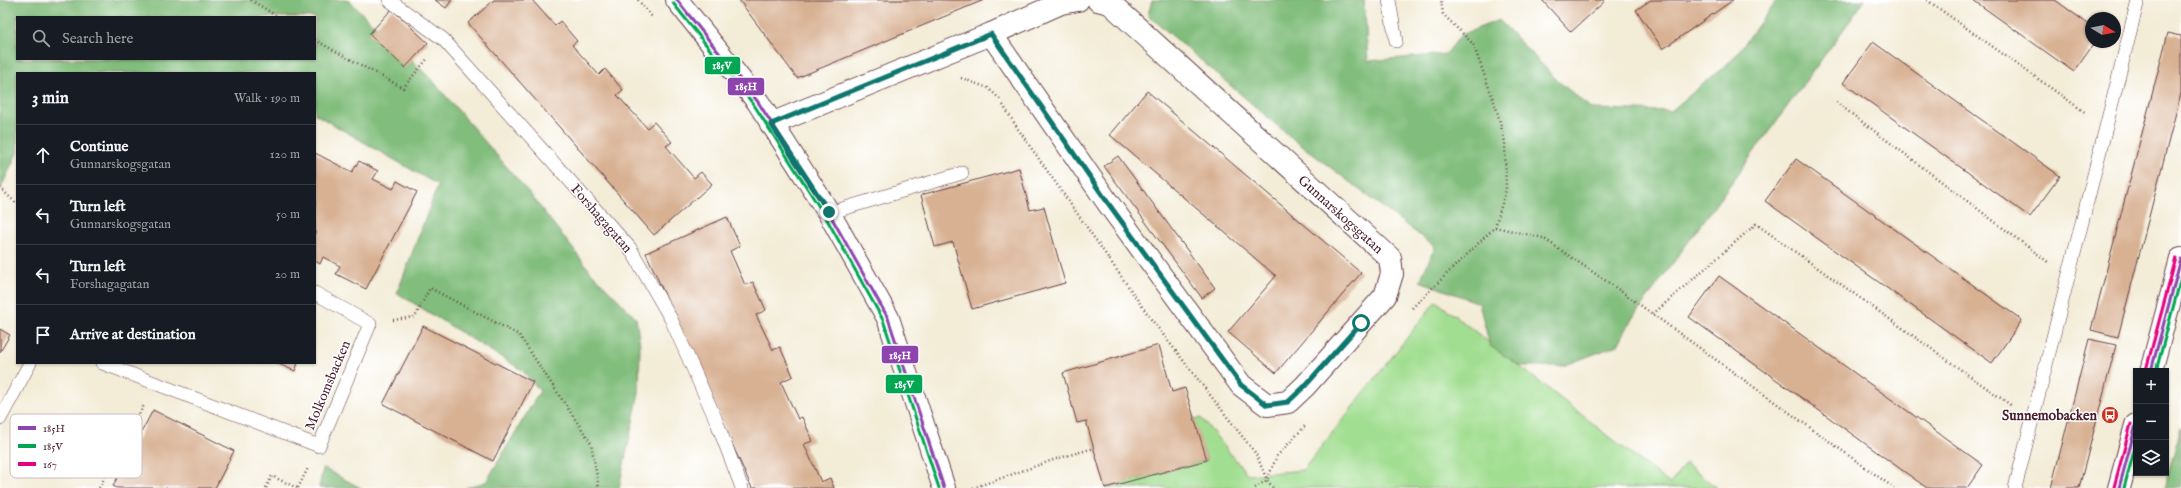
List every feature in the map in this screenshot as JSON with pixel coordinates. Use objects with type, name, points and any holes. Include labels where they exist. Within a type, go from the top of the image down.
[{"type":"street","points":[[677,0],[758,102],[829,212],[888,318],[944,488]]},
{"type":"street","points":[[771,124],[1061,4],[1078,0]]},
{"type":"street","name":"Gunnarskogsgatan","points":[[991,34],[1108,203],[1241,385],[1267,405],[1288,402],[1305,386],[1385,296],[1392,274],[1390,258],[1110,3],[1098,0]]},
{"type":"street","points":[[2152,368],[2181,259]]},
{"type":"street","points":[[2119,488],[2133,436]]},
{"type":"lane","name":"Forshagagatan","points":[[389,0],[444,39],[630,248],[671,319],[716,420],[742,488]]},
{"type":"lane","points":[[1389,0],[1396,41]]},
{"type":"lane","points":[[2015,488],[2138,0]]},
{"type":"lane","points":[[829,212],[962,173]]},
{"type":"lane","name":"Molkomsbacken","points":[[156,383],[319,446],[370,324],[316,294]]},
{"type":"lane","points":[[0,419],[29,364]]},
{"type":"lane","points":[[105,364],[156,383]]},
{"type":"path","points":[[251,0],[276,16]]},
{"type":"path","points":[[638,0],[658,24]]},
{"type":"path","points":[[1441,0],[1443,14],[1473,44],[1496,107],[1505,142],[1506,190],[1495,227],[1456,265]]},
{"type":"path","points":[[1927,0],[2106,127]]},
{"type":"path","points":[[316,41],[403,88],[444,39]]},
{"type":"path","points":[[960,78],[988,88],[1000,100],[1018,129],[1151,319],[1256,454],[1273,488]]},
{"type":"path","points":[[1836,102],[2068,277]]},
{"type":"path","points":[[0,188],[16,203]]},
{"type":"path","points":[[1653,314],[1756,224],[2032,420]]},
{"type":"path","points":[[1495,227],[1543,238],[1653,314],[1894,488]]},
{"type":"path","points":[[415,317],[430,288],[519,336],[590,443],[599,488]]},
{"type":"path","points":[[139,414],[156,383]]},
{"type":"path","points":[[973,488],[1056,459],[1094,448]]},
{"type":"path","points":[[266,488],[272,476],[297,488]]},
{"type":"path","points":[[99,488],[104,478]]},
{"type":"green space","points":[[0,0],[348,0],[432,80],[530,194],[591,272],[636,318],[640,345],[639,393],[619,488],[466,488],[486,482],[540,391],[522,370],[397,293],[438,185],[316,115],[316,72],[16,72],[16,155],[0,190]]},
{"type":"green space","points":[[1152,0],[1364,0],[1368,61],[1446,54],[1461,35],[1499,20],[1557,80],[1592,109],[1671,111],[1733,59],[1776,1],[1865,0],[1632,319],[1618,345],[1563,366],[1520,366],[1490,346],[1479,303],[1420,281],[1435,247],[1293,139],[1148,15]]},
{"type":"green space","points":[[1436,301],[1670,484],[1686,463],[1717,488],[1105,488],[1207,460],[1193,419],[1201,418],[1248,475],[1303,470]]},
{"type":"green space","points":[[2181,428],[2181,488],[2164,488],[2167,476],[2169,476],[2169,470]]},
{"type":"green space","points":[[323,468],[361,488],[319,488]]},
{"type":"building","points":[[435,0],[452,0],[446,8]]},
{"type":"building","points":[[494,0],[532,0],[555,26],[560,21],[577,41],[572,45],[599,75],[605,69],[623,90],[617,95],[647,128],[654,122],[672,142],[666,146],[694,178],[701,172],[712,184],[654,235],[468,23]]},
{"type":"building","points":[[739,0],[984,0],[797,78]]},
{"type":"building","points":[[1542,0],[1604,0],[1605,1],[1571,32]]},
{"type":"building","points":[[1651,0],[1733,0],[1663,49],[1636,10]]},
{"type":"building","points":[[1973,0],[2055,0],[2085,22],[2085,48],[2091,48],[2074,72]]},
{"type":"building","points":[[392,9],[428,43],[405,68],[369,34]]},
{"type":"building","points":[[2168,33],[2181,36],[2181,93],[2118,337],[2091,330]]},
{"type":"building","points":[[1873,42],[2060,176],[2030,217],[1843,83]]},
{"type":"building","points":[[1147,91],[1361,273],[1276,373],[1228,332],[1276,276],[1110,135]]},
{"type":"building","points":[[316,154],[352,172],[359,161],[378,171],[373,179],[393,189],[397,181],[417,192],[366,289],[336,274],[340,266],[323,257],[320,264],[316,262]]},
{"type":"building","points":[[1118,156],[1215,288],[1202,298],[1104,166]]},
{"type":"building","points":[[1796,159],[2022,320],[1992,363],[1765,201]]},
{"type":"building","points":[[1019,168],[1030,210],[1044,207],[1065,283],[972,309],[953,242],[935,247],[921,195]]},
{"type":"building","points":[[727,217],[740,246],[730,251],[745,285],[753,282],[766,310],[756,315],[773,350],[780,347],[793,376],[781,382],[798,419],[802,417],[813,441],[804,444],[821,482],[830,478],[834,488],[752,488],[646,253]]},
{"type":"building","points":[[1719,276],[1983,465],[1967,488],[1927,488],[1689,317]]},
{"type":"building","points":[[423,326],[533,382],[493,461],[383,404]]},
{"type":"building","points":[[0,329],[10,335],[0,352]]},
{"type":"building","points":[[2089,339],[2116,345],[2079,488],[2051,488]]},
{"type":"building","points":[[1159,345],[1172,392],[1185,388],[1207,460],[1105,488],[1086,421],[1077,423],[1063,373]]},
{"type":"building","points":[[278,364],[298,364],[295,371]]},
{"type":"building","points":[[153,410],[234,451],[215,488],[117,488],[113,486],[117,478],[142,478],[142,431]]},
{"type":"transit line","name":"185H","points":[[677,0],[758,102],[829,213],[888,318],[944,488]]},
{"type":"transit line","name":"185V","points":[[673,3],[754,105],[825,216],[883,320],[939,488]]},
{"type":"transit line","name":"167","points":[[2147,368],[2176,258]]},
{"type":"transit line","name":"185H","points":[[2152,368],[2181,259]]},
{"type":"transit line","name":"185V","points":[[2157,368],[2181,278]]},
{"type":"transit line","name":"167","points":[[2114,487],[2131,424]]},
{"type":"transit line","name":"185H","points":[[2119,488],[2133,436]]},
{"type":"transit line","name":"185V","points":[[2124,488],[2133,455]]},
{"type":"place","name":"Sunnemobacken","points":[[2110,415]]},
{"type":"route","points":[[829,212],[771,124],[991,34],[1108,203],[1241,385],[1267,405],[1288,402],[1305,386],[1361,323]]}]
